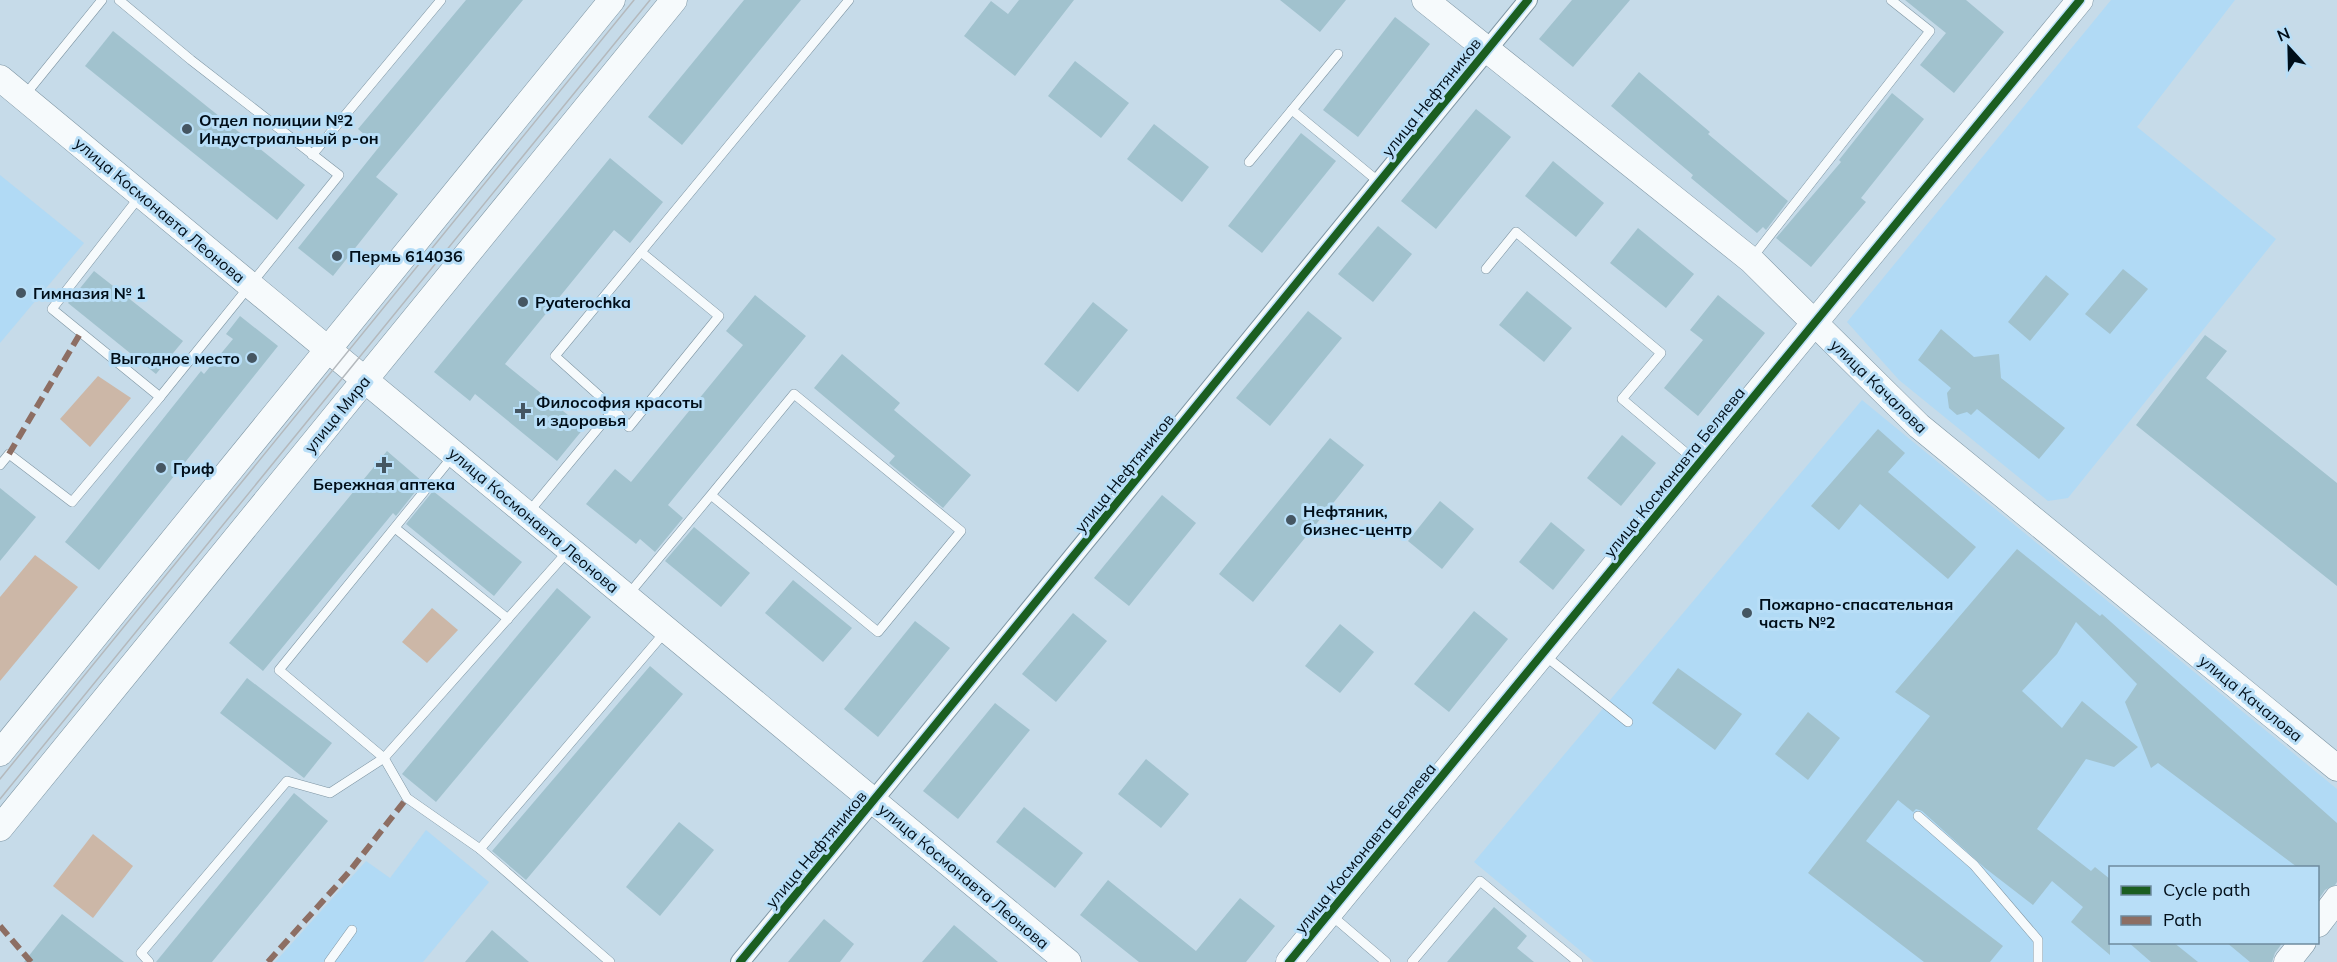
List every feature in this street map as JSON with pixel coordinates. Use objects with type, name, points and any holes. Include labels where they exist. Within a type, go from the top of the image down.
[{"type":"main road","name":"улица Мира","points":[[0,828],[674,0]]},
{"type":"main road","name":"улица Качалова","points":[[1425,0],[1751,260],[1919,426],[2337,768]]},
{"type":"main road","name":"улица Космонавта Беляева","points":[[1289,962],[2080,0]]},
{"type":"main road","points":[[0,753],[328,350],[606,2]]},
{"type":"main road","name":"улица Космонавта Леонова","points":[[0,78],[1068,962]]},
{"type":"main road","points":[[2319,923],[2337,899]]},
{"type":"main road","points":[[2287,962],[2301,944]]},
{"type":"street","name":"улица Нефтяников","points":[[740,962],[1528,0]]},
{"type":"lane","points":[[23,97],[102,0]]},
{"type":"lane","points":[[0,465],[9,454],[72,502],[339,175],[191,60],[119,0]]},
{"type":"lane","points":[[312,154],[441,0]]},
{"type":"lane","points":[[641,252],[719,316],[629,427],[614,409],[555,356],[849,0]]},
{"type":"lane","points":[[1751,260],[1930,31],[1891,0]]},
{"type":"lane","points":[[1250,162],[1338,54]]},
{"type":"lane","points":[[1292,110],[1379,182]]},
{"type":"lane","points":[[141,194],[52,309],[160,397]]},
{"type":"lane","points":[[1485,269],[1516,232],[1661,353],[1622,399],[1699,463]]},
{"type":"lane","points":[[627,597],[794,394],[961,531],[878,632],[711,495]]},
{"type":"lane","points":[[527,514],[614,409]]},
{"type":"lane","points":[[455,454],[279,670],[384,758],[407,798],[480,849],[605,960]]},
{"type":"lane","points":[[395,528],[508,619]]},
{"type":"lane","points":[[149,962],[141,953],[287,781],[330,793],[384,758],[570,549]]},
{"type":"lane","points":[[480,849],[667,630]]},
{"type":"lane","points":[[1542,654],[1628,722]]},
{"type":"lane","points":[[1918,816],[1974,865],[2038,940],[2038,962]]},
{"type":"lane","points":[[1412,962],[1480,881],[1578,962]]},
{"type":"lane","points":[[1329,913],[1386,962]]},
{"type":"lane","points":[[329,962],[352,930]]},
{"type":"shaded area","points":[[2111,0],[2235,0],[2137,127],[2276,239],[2068,498],[2048,501],[1899,380],[1847,322]]},
{"type":"shaded area","name":"Гимназия № 1","points":[[0,175],[84,243],[0,343]]},
{"type":"shaded area","points":[[98,376],[131,398],[90,447],[60,419]]},
{"type":"shaded area","points":[[1862,400],[2337,789],[2337,871],[2319,894],[2319,866],[2109,866],[2109,944],[2278,944],[2263,962],[1594,962],[1474,862]]},
{"type":"shaded area","points":[[35,555],[78,587],[0,681],[0,597]]},
{"type":"shaded area","points":[[432,608],[458,630],[427,663],[402,642]]},
{"type":"shaded area","points":[[426,830],[489,882],[423,962],[275,962],[366,861],[390,878]]},
{"type":"shaded area","points":[[93,834],[133,866],[93,918],[53,886]]},
{"type":"building","points":[[466,0],[523,0],[376,177],[398,194],[333,276],[298,248],[379,147],[358,129]]},
{"type":"building","points":[[744,0],[801,0],[682,145],[648,117]]},
{"type":"building","points":[[1019,0],[1074,0],[1015,76],[964,36],[991,1],[1008,14]]},
{"type":"building","points":[[1280,0],[1346,0],[1320,32]]},
{"type":"building","points":[[1572,0],[1630,0],[1573,67],[1539,39]]},
{"type":"building","points":[[1905,0],[1966,0],[2004,32],[1954,93],[1920,65],[1946,33]]},
{"type":"building","points":[[1395,17],[1430,44],[1358,137],[1323,110]]},
{"type":"building","points":[[113,31],[305,185],[277,220],[85,66]]},
{"type":"building","points":[[1075,61],[1129,103],[1101,138],[1048,96]]},
{"type":"building","points":[[1639,72],[1788,201],[1766,230],[1763,227],[1757,233],[1691,178],[1693,175],[1611,106]]},
{"type":"building","points":[[1892,93],[1924,119],[1861,198],[1866,202],[1811,267],[1776,238],[1841,162],[1839,160]]},
{"type":"building","points":[[1476,109],[1511,137],[1436,229],[1401,201]]},
{"type":"building","points":[[1154,124],[1209,167],[1182,202],[1127,159]]},
{"type":"building","points":[[1301,133],[1336,161],[1262,253],[1228,226]]},
{"type":"building","points":[[610,158],[663,202],[630,243],[614,230],[505,364],[584,428],[557,461],[475,394],[470,401],[434,372]]},
{"type":"building","points":[[1553,161],[1604,203],[1576,237],[1525,196]]},
{"type":"building","points":[[1378,226],[1412,254],[1373,302],[1338,274]]},
{"type":"building","points":[[1638,228],[1694,274],[1666,308],[1610,263]]},
{"type":"building","points":[[2123,269],[2148,289],[2110,334],[2085,314]]},
{"type":"building","points":[[94,271],[183,341],[156,374],[68,303]]},
{"type":"building","points":[[2046,275],[2069,294],[2030,341],[2008,322]]},
{"type":"building","points":[[1527,291],[1572,328],[1544,362],[1499,325]]},
{"type":"building","points":[[755,295],[806,336],[668,505],[683,518],[655,552],[640,539],[636,544],[586,504],[615,469],[631,482],[743,345],[726,331]]},
{"type":"building","points":[[1718,295],[1765,333],[1698,416],[1664,388],[1703,340],[1690,330]]},
{"type":"building","points":[[1093,302],[1128,330],[1078,392],[1044,364]]},
{"type":"building","points":[[1308,311],[1342,338],[1270,426],[1236,398]]},
{"type":"building","points":[[240,316],[278,346],[99,570],[65,542],[201,371],[204,374],[233,339],[226,334]]},
{"type":"building","points":[[1941,329],[1974,357],[1999,354],[2001,378],[2065,428],[2039,459],[1977,409],[1971,415],[1967,412],[1957,415],[1949,408],[1947,393],[1951,388],[1918,360]]},
{"type":"building","points":[[2205,335],[2227,351],[2206,378],[2337,483],[2337,586],[2136,425]]},
{"type":"building","points":[[842,354],[900,403],[894,410],[971,475],[943,508],[889,463],[895,456],[814,388]]},
{"type":"building","points":[[1878,429],[1905,453],[1888,472],[1976,547],[1948,579],[1860,504],[1839,530],[1811,506]]},
{"type":"building","points":[[1622,435],[1656,463],[1621,506],[1587,478]]},
{"type":"building","name":"Нефтяник, бизнес-центр","points":[[1330,438],[1364,465],[1253,602],[1219,574]]},
{"type":"building","points":[[387,451],[423,482],[396,516],[393,513],[263,671],[229,643]]},
{"type":"building","points":[[0,488],[36,517],[0,561]]},
{"type":"building","points":[[433,491],[522,562],[494,596],[406,524]]},
{"type":"building","points":[[1162,495],[1196,523],[1129,606],[1094,578]]},
{"type":"building","points":[[1440,501],[1474,529],[1442,569],[1408,541]]},
{"type":"building","points":[[1551,522],[1585,550],[1553,590],[1519,562]]},
{"type":"building","points":[[694,527],[750,573],[721,607],[665,561]]},
{"type":"building","points":[[2017,549],[2100,616],[2102,614],[2337,823],[2337,882],[2325,890],[2319,899],[2319,866],[2296,866],[2158,763],[2151,768],[2125,702],[2137,684],[2076,622],[2057,654],[2022,691],[2062,728],[2082,701],[2138,747],[2114,767],[2086,759],[2037,829],[2091,871],[2095,867],[2109,878],[2110,955],[2071,922],[2083,907],[2052,881],[2033,905],[1985,868],[1922,811],[1916,809],[1913,812],[1898,800],[1866,841],[2003,946],[1990,962],[1924,962],[1808,873],[1930,716],[1895,692]]},
{"type":"building","points":[[793,580],[852,628],[823,662],[765,613]]},
{"type":"building","points":[[557,588],[591,617],[436,802],[402,774]]},
{"type":"building","points":[[1474,611],[1508,639],[1449,712],[1414,684]]},
{"type":"building","points":[[1073,613],[1107,641],[1056,702],[1022,674]]},
{"type":"building","points":[[915,621],[950,648],[878,737],[844,709]]},
{"type":"building","points":[[1340,624],[1374,652],[1340,693],[1305,666]]},
{"type":"building","points":[[650,666],[683,694],[526,880],[492,851]]},
{"type":"building","points":[[1678,668],[1742,714],[1715,750],[1652,703]]},
{"type":"building","points":[[247,678],[332,743],[304,778],[220,713]]},
{"type":"building","points":[[995,703],[1030,730],[958,819],[923,791]]},
{"type":"building","points":[[1808,712],[1840,738],[1808,780],[1775,754]]},
{"type":"building","points":[[1146,759],[1189,794],[1161,828],[1118,794]]},
{"type":"building","points":[[294,793],[328,821],[212,962],[156,962]]},
{"type":"building","points":[[1024,807],[1083,853],[1055,888],[996,842]]},
{"type":"building","points":[[679,822],[714,850],[660,916],[626,887]]},
{"type":"building","points":[[1108,880],[1196,951],[1240,898],[1275,926],[1246,962],[1139,962],[1080,915]]},
{"type":"building","points":[[1494,907],[1527,936],[1517,948],[1534,962],[1447,962]]},
{"type":"building","points":[[62,914],[124,962],[24,962]]},
{"type":"building","points":[[824,919],[854,944],[840,962],[788,962]]},
{"type":"building","points":[[954,925],[998,962],[922,962]]},
{"type":"building","points":[[492,930],[529,962],[465,962]]},
{"type":"building","points":[[2130,944],[2176,944],[2198,962],[2151,962]]},
{"type":"building","points":[[2228,944],[2282,944],[2272,962],[2250,962]]},
{"type":"tram line","points":[[0,779],[634,0]]},
{"type":"tram line","points":[[0,799],[650,0]]},
{"type":"marked path","points":[[9,454],[81,332]]},
{"type":"marked path","points":[[268,962],[349,872],[407,798]]},
{"type":"marked path","points":[[0,926],[31,962]]},
{"type":"cycle path","points":[[740,962],[1528,0]]},
{"type":"cycle path","points":[[1289,962],[2080,0]]},
{"type":"place","name":"Отдел полиции №2 Индустриальный р-он","points":[[187,129]]},
{"type":"place","name":"Пермь 614036","points":[[337,256]]},
{"type":"place","name":"Гимназия № 1","points":[[21,293]]},
{"type":"place","name":"Pyaterochka","points":[[523,302]]},
{"type":"place","name":"Выгодное место","points":[[252,358]]},
{"type":"place","name":"Философия красоты и здоровья","points":[[523,411]]},
{"type":"place","name":"Бережная аптека","points":[[384,465]]},
{"type":"place","name":"Гриф","points":[[161,468]]},
{"type":"place","name":"Нефтяник, бизнес-центр","points":[[1291,520]]},
{"type":"place","name":"Пожарно-спасательная часть №2","points":[[1747,613]]}]
